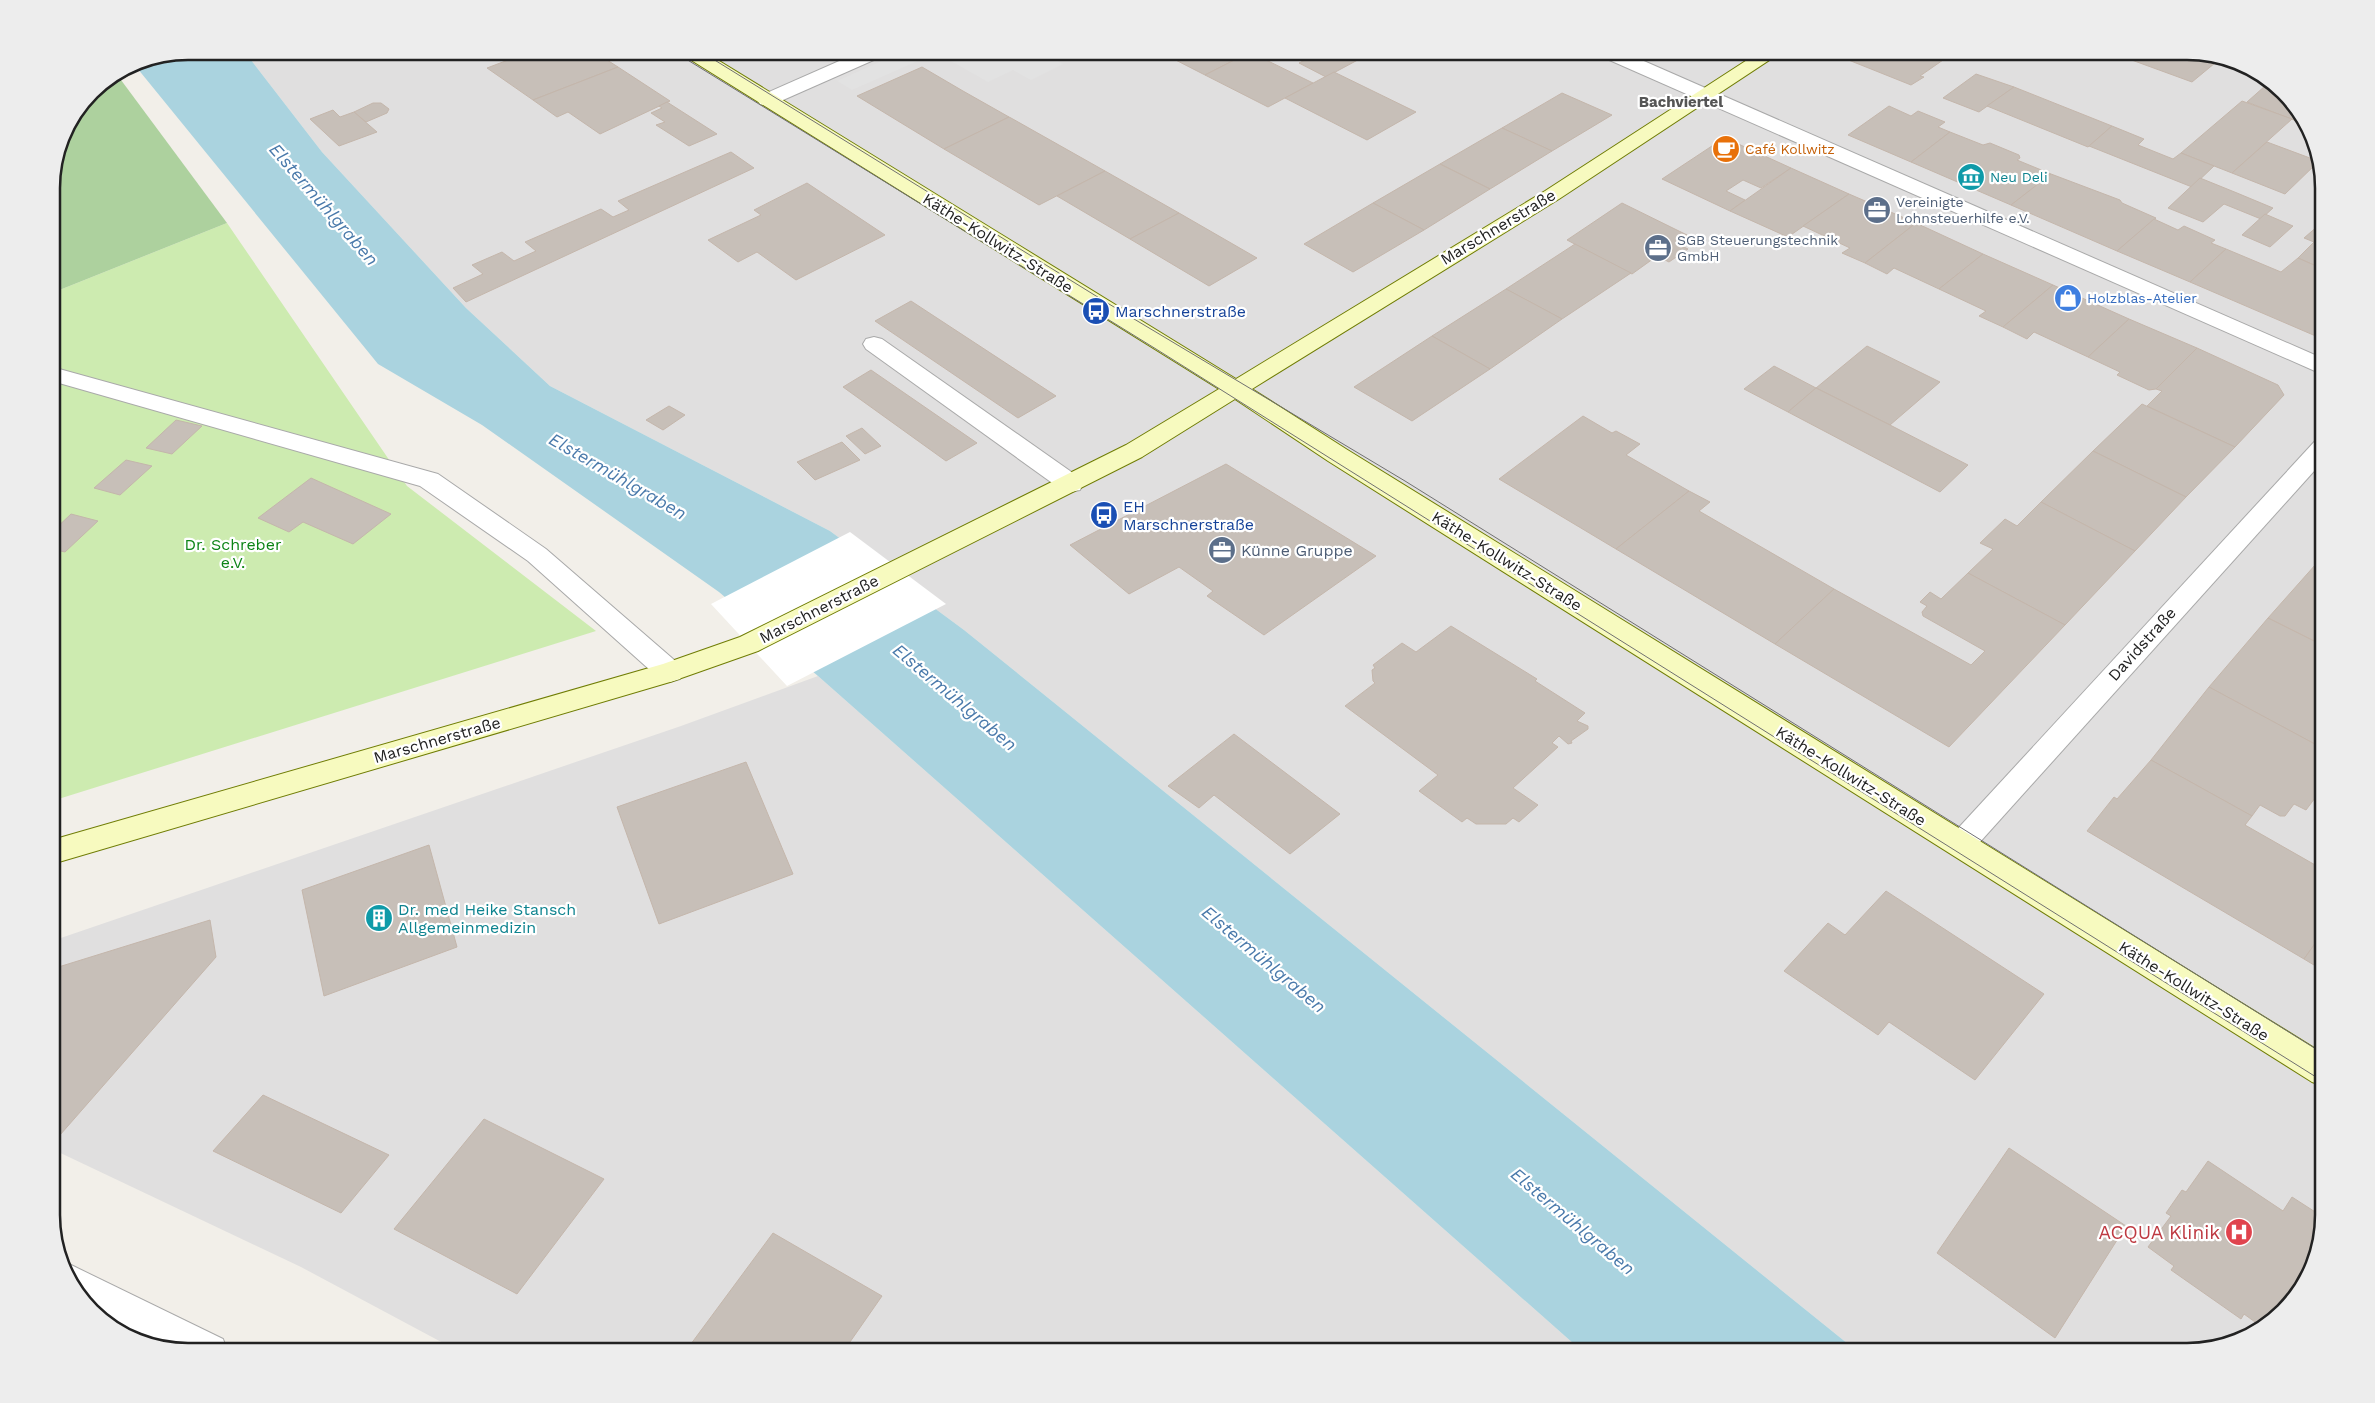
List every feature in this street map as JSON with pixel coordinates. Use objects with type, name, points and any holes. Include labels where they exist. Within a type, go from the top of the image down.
[{"type":"main road","name":"Käthe-Kollwitz-Straße","points":[[704,60],[1236,389],[1337,455],[2315,1066]]},
{"type":"main road","name":"Marschnerstraße","points":[[60,850],[670,672],[750,644],[1134,451],[1552,194],[1760,60]]},
{"type":"street","points":[[767,100],[858,60]]},
{"type":"street","points":[[1625,60],[2315,364]]},
{"type":"street","points":[[874,344],[1071,484]]},
{"type":"street","points":[[60,376],[429,480],[537,555],[670,672]]},
{"type":"street","name":"Davidstraße","points":[[1961,844],[2315,455]]},
{"type":"street","points":[[84,1289],[192,1343]]},
{"type":"shaded area","points":[[251,60],[2187,60],[2220,64],[2251,77],[2271,92],[2293,117],[2308,147],[2313,163],[2315,180],[2315,1215],[2311,1248],[2298,1279],[2277,1305],[2251,1326],[2220,1339],[2203,1342],[1847,1343],[964,630],[830,531],[550,386],[466,308],[322,152]]},
{"type":"shaded area","points":[[884,60],[920,60],[852,90],[837,81]]},
{"type":"shaded area","points":[[949,60],[1056,60],[1063,64],[1031,80],[1013,70],[988,82]]},
{"type":"shaded area","points":[[818,676],[1573,1343],[443,1343],[301,1267],[60,1153],[60,938],[681,726]]},
{"type":"green space","points":[[121,80],[227,223],[60,290],[60,180],[64,155],[77,124],[92,104]]},
{"type":"green space","name":"Dr. Schreber e.V.","points":[[227,223],[407,486],[596,631],[60,798],[60,290]]},
{"type":"water","name":"Elstermühlgraben","points":[[180,60],[251,60],[322,152],[466,308],[550,386],[830,531],[964,630],[1847,1343],[1573,1343],[818,676],[719,592],[482,425],[378,364],[139,70],[163,62]]},
{"type":"pier","points":[[850,532],[946,604],[787,686],[711,604]]},
{"type":"building","points":[[508,60],[607,60],[618,67],[533,100],[487,68]]},
{"type":"building","points":[[1176,60],[1234,60],[1205,75]]},
{"type":"building","points":[[1234,60],[1266,60],[1313,83],[1268,107],[1205,75]]},
{"type":"building","points":[[1305,60],[1358,60],[1326,77],[1299,63]]},
{"type":"building","points":[[1848,60],[1943,60],[1920,76],[1924,77],[1911,85]]},
{"type":"building","points":[[2132,60],[2187,60],[2215,63],[2192,82]]},
{"type":"building","points":[[618,67],[670,101],[600,134],[568,112],[557,117],[533,100]]},
{"type":"building","points":[[922,67],[1009,117],[944,149],[857,96]]},
{"type":"building","points":[[1334,72],[1416,112],[1367,140],[1285,98]]},
{"type":"building","points":[[1976,74],[2014,87],[1979,112],[1943,98]]},
{"type":"building","points":[[2014,87],[2112,126],[2088,147],[1987,106]]},
{"type":"building","points":[[2264,87],[2283,104],[2295,120],[2247,102]]},
{"type":"building","points":[[1562,93],[1612,115],[1552,151],[1502,128]]},
{"type":"building","points":[[2242,101],[2292,119],[2232,173],[2181,153]]},
{"type":"building","points":[[667,102],[717,134],[689,146],[656,125],[665,122],[651,113],[662,108],[659,106]]},
{"type":"building","points":[[373,103],[381,103],[389,109],[387,113],[366,122],[354,112]]},
{"type":"building","points":[[1889,106],[1911,116],[1918,111],[1945,122],[1938,127],[1950,132],[1911,162],[1848,135]]},
{"type":"building","points":[[333,110],[340,117],[354,112],[377,132],[339,146],[310,119]]},
{"type":"building","points":[[1009,117],[1105,171],[1039,205],[944,149]]},
{"type":"building","points":[[2112,126],[2144,139],[2138,145],[2173,159],[2181,153],[2214,166],[2192,187],[2089,146]]},
{"type":"building","points":[[1502,128],[1552,151],[1490,189],[1440,164]]},
{"type":"building","points":[[1950,132],[1983,145],[1990,143],[2019,155],[2020,158],[2017,160],[2051,174],[2011,205],[1911,162]]},
{"type":"building","points":[[1718,142],[1734,142],[1791,168],[1761,188],[1743,180],[1726,191],[1745,200],[1730,211],[1662,179]]},
{"type":"building","points":[[2267,142],[2312,159],[2313,166],[2285,194],[2232,173]]},
{"type":"building","points":[[731,152],[754,168],[466,302],[453,288],[483,274],[472,265],[502,252],[514,261],[536,251],[525,242],[601,209],[613,217],[629,210],[618,201]]},
{"type":"building","points":[[1440,164],[1490,189],[1424,230],[1373,203]]},
{"type":"building","points":[[1791,168],[1849,194],[1788,237],[1730,211]]},
{"type":"building","points":[[1105,171],[1179,213],[1130,239],[1057,196]]},
{"type":"building","points":[[2051,174],[2120,200],[2122,203],[2156,218],[2117,251],[2011,205]]},
{"type":"building","points":[[2200,178],[2273,208],[2261,219],[2224,204],[2203,222],[2168,208]]},
{"type":"building","points":[[807,183],[885,235],[796,280],[757,252],[738,262],[708,240],[761,215],[754,210]]},
{"type":"building","points":[[1849,194],[1916,223],[1865,263],[1842,253],[1850,248],[1803,226]]},
{"type":"building","points":[[1373,203],[1424,230],[1353,272],[1304,244]]},
{"type":"building","points":[[1622,203],[1687,235],[1676,243],[1688,249],[1669,262],[1657,256],[1632,274],[1567,240]]},
{"type":"building","points":[[1179,213],[1257,258],[1209,286],[1130,239]]},
{"type":"building","points":[[2265,214],[2293,226],[2270,247],[2242,235]]},
{"type":"building","points":[[2154,219],[2178,230],[2184,226],[2215,240],[2211,243],[2226,249],[2190,282],[2117,251]]},
{"type":"building","points":[[1916,223],[1983,254],[1939,289],[1894,268],[1887,274],[1865,263]]},
{"type":"building","points":[[2315,228],[2315,265],[2298,258],[2314,242],[2304,238]]},
{"type":"building","points":[[1575,244],[1631,273],[1562,319],[1506,289]]},
{"type":"building","points":[[2226,249],[2281,272],[2298,258],[2315,265],[2315,336],[2190,282]]},
{"type":"building","points":[[1983,254],[2053,285],[2003,327],[1979,316],[1986,311],[1939,289]]},
{"type":"building","points":[[2053,285],[2129,319],[2088,357],[2034,332],[2027,339],[2003,327]]},
{"type":"building","points":[[1506,289],[1562,319],[1490,369],[1432,336]]},
{"type":"building","points":[[911,301],[1056,396],[1018,418],[875,321]]},
{"type":"building","points":[[2129,319],[2197,348],[2156,389],[2149,390],[2117,375],[2120,372],[2088,357]]},
{"type":"building","points":[[1432,336],[1490,369],[1412,421],[1354,387]]},
{"type":"building","points":[[1867,346],[1940,382],[1890,425],[1816,388]]},
{"type":"building","points":[[2197,348],[2278,385],[2284,395],[2235,447],[2147,406],[2162,391],[2156,389]]},
{"type":"building","points":[[1774,366],[1816,388],[1788,412],[1744,389]]},
{"type":"building","points":[[871,370],[977,443],[946,461],[843,387]]},
{"type":"building","points":[[1816,388],[1968,465],[1940,492],[1788,412]]},
{"type":"building","points":[[2142,404],[2235,447],[2186,497],[2093,451]]},
{"type":"building","points":[[669,406],[685,415],[663,430],[646,420]]},
{"type":"building","points":[[1583,416],[1612,433],[1616,431],[1640,444],[1626,455],[1689,491],[1616,549],[1499,479]]},
{"type":"building","points":[[176,420],[202,426],[172,454],[146,448]]},
{"type":"building","points":[[862,428],[881,446],[865,454],[846,436]]},
{"type":"building","points":[[842,442],[860,460],[815,480],[797,462]]},
{"type":"building","points":[[2093,451],[2186,497],[2135,551],[2041,502]]},
{"type":"building","points":[[126,460],[152,466],[120,495],[94,488]]},
{"type":"building","name":"Künne Gruppe","points":[[1226,464],[1376,556],[1264,635],[1207,596],[1213,591],[1179,567],[1129,594],[1070,545]]},
{"type":"building","points":[[311,478],[391,514],[353,544],[303,522],[289,532],[258,518]]},
{"type":"building","points":[[1689,491],[1710,502],[1699,511],[1834,589],[1775,644],[1616,549]]},
{"type":"building","points":[[2041,502],[2135,551],[2065,625],[1968,573],[1993,549],[1980,543],[2005,519],[2017,526]]},
{"type":"building","points":[[71,514],[98,521],[65,552],[60,551],[60,524]]},
{"type":"building","points":[[2315,565],[2315,642],[2268,618]]},
{"type":"building","points":[[1968,573],[2065,625],[1949,747],[1775,644],[1834,589],[1971,665],[1985,651],[1923,616],[1922,612],[1927,606],[1920,602],[1930,592],[1941,599]]},
{"type":"building","points":[[2268,618],[2315,642],[2315,744],[2209,687]]},
{"type":"building","points":[[1451,626],[1537,679],[1535,681],[1585,713],[1577,721],[1588,726],[1588,729],[1571,741],[1572,743],[1568,744],[1559,736],[1552,743],[1558,747],[1513,788],[1538,805],[1519,822],[1513,818],[1506,824],[1476,824],[1467,818],[1462,822],[1419,791],[1438,775],[1345,706],[1375,683],[1373,681],[1372,670],[1375,668],[1373,665],[1402,643],[1416,652]]},
{"type":"building","points":[[2209,687],[2315,744],[2315,798],[2306,810],[2294,804],[2285,816],[2280,816],[2260,805],[2252,816],[2151,760]]},
{"type":"building","points":[[1234,734],[1340,814],[1290,854],[1214,795],[1199,808],[1168,786]]},
{"type":"building","points":[[2151,760],[2252,816],[2245,825],[2315,865],[2315,944],[2304,959],[2087,831],[2114,797],[2117,799]]},
{"type":"building","points":[[746,762],[793,874],[659,924],[617,807]]},
{"type":"building","name":"Dr. med Heike Stansch Allgemeinmedizin","points":[[429,845],[457,947],[324,996],[302,890]]},
{"type":"building","points":[[1886,891],[2044,994],[1975,1080],[1889,1022],[1878,1035],[1784,971],[1828,923],[1845,935]]},
{"type":"building","points":[[210,920],[216,957],[60,1135],[60,967]]},
{"type":"building","points":[[2315,944],[2315,966],[2304,959]]},
{"type":"building","points":[[263,1095],[389,1155],[341,1213],[213,1151]]},
{"type":"building","points":[[484,1119],[604,1179],[517,1294],[394,1229]]},
{"type":"building","points":[[2009,1148],[2126,1226],[2055,1338],[1937,1253]]},
{"type":"building","name":"ACQUA Klinik","points":[[2208,1161],[2283,1211],[2292,1197],[2315,1212],[2311,1248],[2298,1279],[2277,1305],[2256,1323],[2244,1314],[2241,1319],[2171,1270],[2174,1266],[2148,1247],[2171,1216],[2166,1213],[2182,1190],[2186,1192]]},
{"type":"building","points":[[773,1233],[882,1296],[849,1343],[692,1343]]},
{"type":"tram line","points":[[688,60],[1156,349],[2315,1076]]},
{"type":"tram line","points":[[715,60],[1109,304],[1405,481],[2315,1048]]},
{"type":"place","name":"Café Kollwitz","points":[[1726,149]]},
{"type":"place","name":"Neu Deli","points":[[1971,177]]},
{"type":"place","name":"Vereinigte Lohnsteuerhilfe e.V.","points":[[1877,210]]},
{"type":"place","name":"SGB Steuerungstechnik GmbH","points":[[1658,248]]},
{"type":"place","name":"Holzblas-Atelier","points":[[2068,298]]},
{"type":"place","name":"Marschnerstraße","points":[[1096,311]]},
{"type":"place","name":"EH Marschnerstraße","points":[[1104,515]]},
{"type":"place","name":"Künne Gruppe","points":[[1222,550]]},
{"type":"place","name":"Dr. med Heike Stansch Allgemeinmedizin","points":[[379,918]]},
{"type":"place","name":"ACQUA Klinik","points":[[2239,1232]]},
{"type":"district","name":"Bachviertel","points":[[1681,102]]}]
